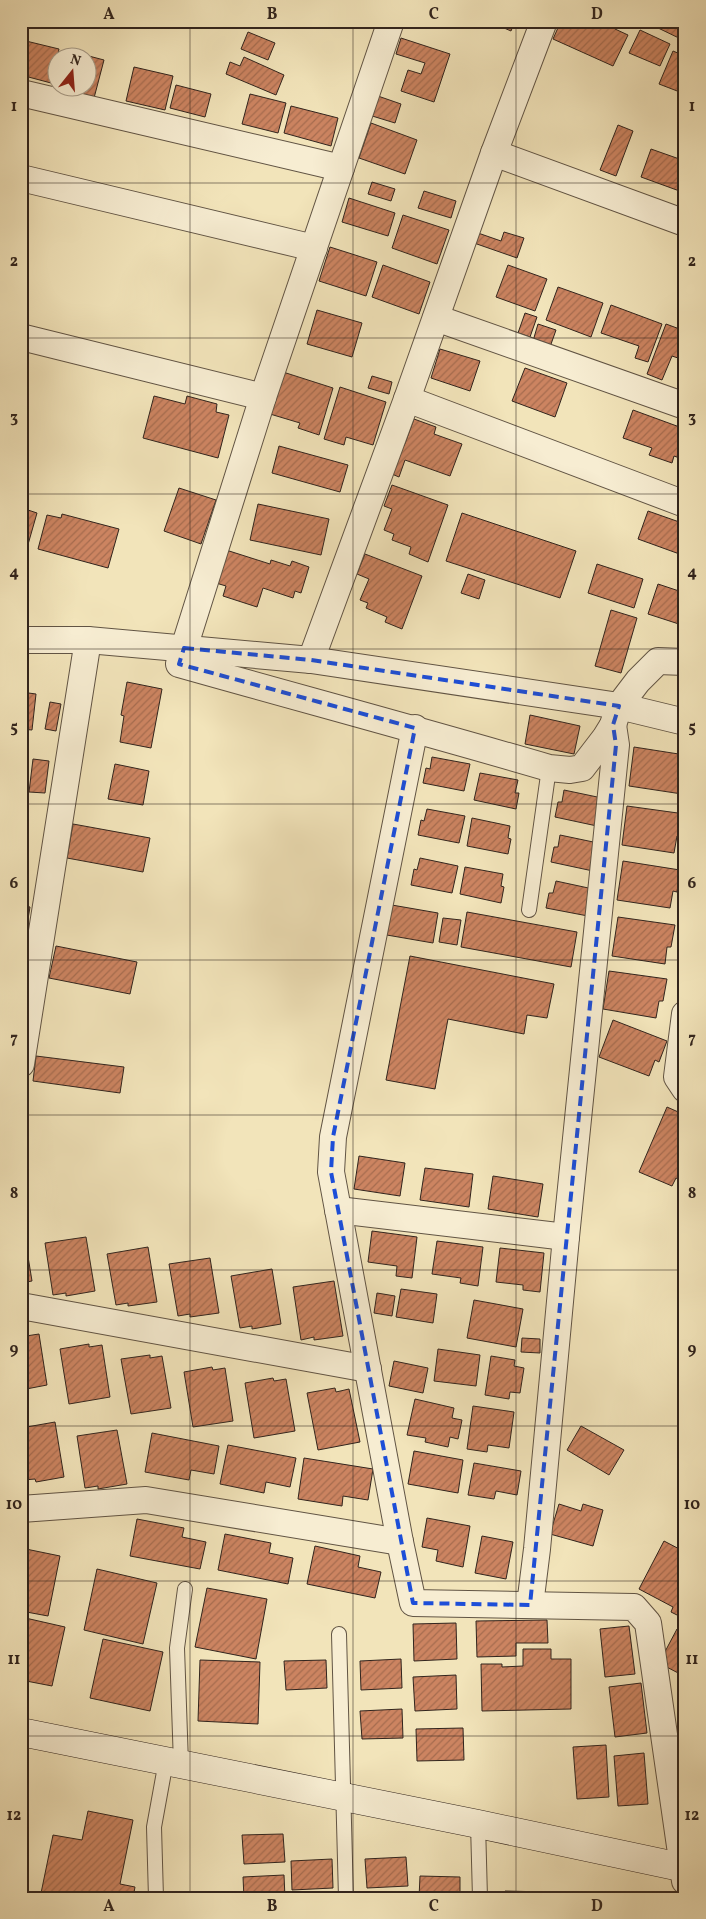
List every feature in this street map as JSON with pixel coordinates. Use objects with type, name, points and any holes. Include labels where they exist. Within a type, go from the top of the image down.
[{"type":"street","points":[[391,21],[263,397],[179,664],[297,698],[415,728],[549,768],[570,770],[582,768],[605,738],[616,716],[638,681],[658,661],[685,662]]},
{"type":"street","points":[[311,660],[408,399],[494,153],[544,21]]},
{"type":"street","points":[[21,92],[341,168]]},
{"type":"street","points":[[494,153],[685,223]]},
{"type":"street","points":[[21,178],[314,248]]},
{"type":"street","points":[[436,318],[685,406]]},
{"type":"street","points":[[21,337],[263,397]]},
{"type":"street","points":[[408,399],[685,504]]},
{"type":"street","points":[[21,640],[88,640],[311,660],[616,716],[685,722]]},
{"type":"street","points":[[21,1064],[88,640]]},
{"type":"street","points":[[530,1605],[538,1549],[566,1237],[616,745],[616,716]]},
{"type":"street","points":[[21,1732],[478,1824],[684,1872],[648,1623],[634,1607],[413,1603],[331,1172],[334,1136],[415,728]]},
{"type":"street","points":[[685,1014],[677,1077],[685,1089]]},
{"type":"street","points":[[338,1210],[566,1237]]},
{"type":"street","points":[[21,1306],[368,1369]]},
{"type":"street","points":[[21,1509],[146,1500],[400,1542]]},
{"type":"lane","points":[[529,910],[549,768]]},
{"type":"lane","points":[[156,1898],[154,1826],[173,1763],[177,1648],[186,1589]]},
{"type":"lane","points":[[339,1634],[346,1898]]},
{"type":"lane","points":[[478,1824],[480,1898]]},
{"type":"highlighted area","points":[[184,648],[311,660],[619,706],[613,725],[616,745],[530,1605],[413,1603],[331,1172],[333,1137],[415,728],[179,664]]},
{"type":"building","points":[[488,21],[515,21],[511,31]]},
{"type":"building","points":[[561,21],[611,21],[618,24],[615,29],[628,35],[613,66],[553,39]]},
{"type":"building","points":[[657,21],[669,21],[685,29],[685,41],[654,26]]},
{"type":"building","points":[[640,30],[670,44],[660,66],[629,53]]},
{"type":"building","points":[[248,32],[275,43],[268,60],[241,49]]},
{"type":"building","points":[[401,38],[450,54],[434,102],[401,91],[408,70],[421,74],[425,63],[396,54]]},
{"type":"building","points":[[26,41],[55,48],[48,48],[48,82],[21,75],[21,62]]},
{"type":"building","points":[[673,51],[685,56],[685,94],[659,84]]},
{"type":"building","points":[[244,57],[284,75],[276,95],[226,74],[230,62],[240,66]]},
{"type":"building","points":[[98,58],[104,60],[98,83]]},
{"type":"building","points":[[134,67],[173,76],[165,110],[126,101]]},
{"type":"building","points":[[176,85],[211,94],[205,117],[170,108]]},
{"type":"building","points":[[250,94],[286,103],[278,133],[242,124]]},
{"type":"building","points":[[375,95],[401,104],[395,123],[369,115]]},
{"type":"building","points":[[291,106],[338,118],[331,146],[284,133]]},
{"type":"building","points":[[371,123],[417,140],[405,174],[359,158]]},
{"type":"building","points":[[618,125],[633,131],[616,176],[600,170]]},
{"type":"building","points":[[651,149],[685,161],[685,193],[641,177]]},
{"type":"building","points":[[372,182],[395,189],[391,201],[368,194]]},
{"type":"building","points":[[424,191],[456,201],[451,218],[418,208]]},
{"type":"building","points":[[349,198],[395,213],[388,236],[342,222]]},
{"type":"building","points":[[403,215],[449,230],[437,264],[392,248]]},
{"type":"building","points":[[504,232],[524,238],[517,258],[474,243],[478,233],[501,241]]},
{"type":"building","points":[[330,247],[377,262],[366,296],[319,281]]},
{"type":"building","points":[[383,265],[430,282],[419,314],[372,297]]},
{"type":"building","points":[[508,265],[547,279],[535,311],[496,297]]},
{"type":"building","points":[[558,287],[603,303],[591,337],[546,320]]},
{"type":"building","points":[[611,305],[662,324],[648,362],[635,358],[639,346],[601,333]]},
{"type":"building","points":[[317,310],[362,323],[352,357],[307,344]]},
{"type":"building","points":[[525,313],[537,317],[530,337],[518,333]]},
{"type":"building","points":[[538,324],[556,330],[550,347],[533,341]]},
{"type":"building","points":[[666,324],[685,331],[685,341],[678,358],[672,356],[662,380],[647,374]]},
{"type":"building","points":[[440,349],[480,361],[470,391],[431,378]]},
{"type":"building","points":[[525,368],[567,383],[555,417],[512,401]]},
{"type":"building","points":[[283,372],[333,388],[319,435],[298,428],[300,423],[270,414]]},
{"type":"building","points":[[372,376],[392,382],[389,394],[368,388]]},
{"type":"building","points":[[340,387],[386,402],[373,445],[346,437],[344,445],[324,439]]},
{"type":"building","points":[[154,396],[185,404],[187,396],[217,404],[216,412],[229,415],[218,458],[143,438]]},
{"type":"building","points":[[633,410],[685,429],[685,460],[674,456],[672,463],[649,455],[652,448],[623,438]]},
{"type":"building","points":[[414,419],[436,427],[434,434],[462,444],[450,476],[405,460],[399,477],[387,472],[398,443],[404,446]]},
{"type":"building","points":[[279,446],[348,465],[340,492],[272,473]]},
{"type":"building","points":[[392,485],[448,505],[428,562],[409,554],[411,547],[392,540],[394,534],[384,530],[392,509],[384,506]]},
{"type":"building","points":[[179,488],[216,500],[201,544],[164,531]]},
{"type":"building","points":[[21,503],[26,505],[25,509],[37,513],[27,548],[21,546]]},
{"type":"building","points":[[258,504],[329,519],[321,555],[250,540]]},
{"type":"building","points":[[648,511],[685,524],[685,556],[638,539]]},
{"type":"building","points":[[462,513],[576,551],[560,598],[446,561]]},
{"type":"building","points":[[62,514],[119,529],[108,568],[38,549],[47,515],[61,518]]},
{"type":"building","points":[[226,550],[270,564],[271,560],[290,566],[292,561],[309,567],[301,593],[295,591],[293,598],[263,588],[257,607],[223,596],[226,586],[216,583]]},
{"type":"building","points":[[365,554],[422,576],[402,629],[385,622],[387,617],[366,608],[368,603],[360,600],[369,579],[357,574]]},
{"type":"building","points":[[597,564],[643,579],[634,608],[588,593]]},
{"type":"building","points":[[468,574],[485,580],[479,599],[461,593]]},
{"type":"building","points":[[658,584],[685,593],[685,626],[648,614]]},
{"type":"building","points":[[611,610],[637,618],[621,673],[595,666]]},
{"type":"building","points":[[127,682],[162,689],[151,748],[120,742],[124,716],[121,715]]},
{"type":"building","points":[[21,692],[36,694],[32,730],[21,729]]},
{"type":"building","points":[[50,702],[61,704],[56,731],[45,729]]},
{"type":"building","points":[[530,715],[580,726],[574,754],[525,744]]},
{"type":"building","points":[[634,747],[685,755],[685,778],[682,794],[629,786]]},
{"type":"building","points":[[432,757],[470,764],[464,791],[423,783],[426,768],[430,769]]},
{"type":"building","points":[[33,759],[49,761],[45,793],[29,792]]},
{"type":"building","points":[[115,764],[149,771],[143,805],[108,799]]},
{"type":"building","points":[[480,773],[518,780],[515,793],[519,793],[516,809],[474,800]]},
{"type":"building","points":[[564,790],[602,798],[597,826],[555,817],[558,802],[562,802]]},
{"type":"building","points":[[627,806],[685,814],[681,836],[677,836],[674,853],[622,845]]},
{"type":"building","points":[[427,809],[465,816],[459,843],[418,835],[421,820],[424,821]]},
{"type":"building","points":[[472,818],[510,826],[508,838],[511,839],[508,854],[467,846]]},
{"type":"building","points":[[73,824],[150,838],[143,872],[67,858]]},
{"type":"building","points":[[560,835],[598,843],[593,871],[551,862],[554,847],[558,847]]},
{"type":"building","points":[[420,858],[458,866],[452,893],[411,885],[414,869],[417,870]]},
{"type":"building","points":[[623,861],[680,870],[677,892],[673,891],[670,908],[617,900]]},
{"type":"building","points":[[465,867],[503,874],[501,886],[504,887],[501,903],[460,894]]},
{"type":"building","points":[[556,881],[593,889],[588,916],[546,908],[549,893],[553,893]]},
{"type":"building","points":[[386,904],[438,913],[433,943],[381,934]]},
{"type":"building","points":[[21,905],[30,907],[23,949],[21,949]]},
{"type":"building","points":[[467,912],[577,932],[571,967],[461,947]]},
{"type":"building","points":[[618,917],[675,925],[671,947],[667,947],[665,964],[612,956]]},
{"type":"building","points":[[443,918],[461,920],[457,945],[439,942]]},
{"type":"building","points":[[56,946],[137,962],[130,994],[49,978]]},
{"type":"building","points":[[410,956],[554,984],[547,1018],[527,1015],[524,1034],[448,1019],[435,1089],[386,1080]]},
{"type":"building","points":[[609,971],[667,979],[663,1001],[659,1001],[656,1018],[603,1009]]},
{"type":"building","points":[[613,1020],[667,1041],[659,1062],[655,1060],[649,1076],[599,1057]]},
{"type":"building","points":[[36,1056],[124,1067],[120,1093],[33,1081]]},
{"type":"building","points":[[667,1107],[685,1115],[685,1182],[676,1178],[672,1186],[639,1172]]},
{"type":"building","points":[[359,1156],[405,1163],[400,1196],[354,1189]]},
{"type":"building","points":[[425,1168],[473,1174],[469,1207],[420,1200]]},
{"type":"building","points":[[493,1176],[543,1184],[538,1217],[488,1209]]},
{"type":"building","points":[[23,1226],[32,1281],[21,1283],[21,1227]]},
{"type":"building","points":[[372,1231],[417,1237],[412,1278],[396,1276],[397,1266],[368,1262]]},
{"type":"building","points":[[86,1237],[95,1291],[66,1296],[66,1293],[53,1295],[45,1243]]},
{"type":"building","points":[[437,1241],[483,1247],[478,1286],[460,1283],[461,1278],[432,1274]]},
{"type":"building","points":[[148,1247],[157,1302],[128,1306],[128,1303],[116,1305],[107,1254]]},
{"type":"building","points":[[500,1248],[544,1253],[540,1292],[523,1290],[523,1285],[496,1282]]},
{"type":"building","points":[[210,1258],[219,1313],[190,1317],[190,1314],[178,1316],[169,1264]]},
{"type":"building","points":[[272,1269],[281,1324],[252,1329],[252,1326],[240,1328],[231,1276]]},
{"type":"building","points":[[334,1281],[343,1336],[314,1340],[314,1337],[301,1340],[293,1287]]},
{"type":"building","points":[[401,1289],[437,1294],[433,1323],[396,1317]]},
{"type":"building","points":[[377,1293],[395,1296],[392,1316],[374,1313]]},
{"type":"building","points":[[474,1300],[523,1309],[516,1347],[467,1338]]},
{"type":"building","points":[[21,1333],[26,1333],[26,1336],[39,1334],[47,1385],[21,1390]]},
{"type":"building","points":[[522,1338],[540,1339],[540,1353],[521,1352]]},
{"type":"building","points":[[89,1344],[89,1347],[102,1345],[110,1397],[69,1404],[60,1349]]},
{"type":"building","points":[[438,1349],[480,1355],[476,1386],[434,1381]]},
{"type":"building","points":[[150,1355],[150,1358],[162,1356],[171,1408],[131,1414],[121,1359]]},
{"type":"building","points":[[491,1356],[515,1360],[514,1366],[524,1368],[520,1393],[510,1392],[509,1399],[485,1395]]},
{"type":"building","points":[[394,1361],[428,1368],[423,1393],[389,1386]]},
{"type":"building","points":[[212,1367],[213,1370],[225,1368],[233,1421],[193,1427],[184,1372]]},
{"type":"building","points":[[273,1378],[274,1381],[286,1379],[295,1431],[254,1438],[245,1383]]},
{"type":"building","points":[[335,1388],[336,1392],[349,1389],[360,1442],[318,1450],[307,1393]]},
{"type":"building","points":[[415,1399],[454,1408],[452,1418],[462,1420],[458,1439],[450,1437],[448,1447],[425,1442],[426,1438],[407,1435]]},
{"type":"building","points":[[473,1406],[514,1412],[509,1448],[488,1445],[487,1452],[467,1449]]},
{"type":"building","points":[[55,1422],[64,1477],[36,1482],[35,1479],[23,1480],[21,1470],[21,1428]]},
{"type":"building","points":[[581,1426],[624,1450],[609,1475],[567,1450]]},
{"type":"building","points":[[117,1430],[127,1484],[98,1489],[98,1486],[85,1488],[77,1436]]},
{"type":"building","points":[[152,1433],[219,1446],[214,1474],[191,1470],[189,1480],[145,1472]]},
{"type":"building","points":[[228,1445],[296,1458],[290,1487],[266,1482],[264,1493],[220,1484]]},
{"type":"building","points":[[414,1451],[463,1460],[458,1493],[408,1484]]},
{"type":"building","points":[[304,1458],[373,1469],[368,1500],[343,1496],[342,1506],[298,1499]]},
{"type":"building","points":[[474,1463],[521,1471],[517,1495],[496,1491],[494,1499],[468,1495]]},
{"type":"building","points":[[559,1504],[581,1511],[583,1504],[603,1510],[593,1546],[550,1534]]},
{"type":"building","points":[[427,1518],[470,1526],[463,1567],[436,1561],[438,1550],[422,1547]]},
{"type":"building","points":[[137,1519],[184,1528],[182,1537],[206,1542],[200,1569],[130,1556]]},
{"type":"building","points":[[225,1534],[271,1543],[269,1553],[293,1558],[288,1584],[218,1570]]},
{"type":"building","points":[[482,1536],[513,1542],[506,1579],[475,1573]]},
{"type":"building","points":[[664,1541],[685,1552],[685,1619],[671,1612],[673,1607],[639,1589]]},
{"type":"building","points":[[315,1546],[360,1556],[358,1567],[381,1572],[375,1598],[307,1584]]},
{"type":"building","points":[[21,1548],[60,1556],[48,1616],[21,1611]]},
{"type":"building","points":[[97,1569],[157,1583],[143,1644],[84,1630]]},
{"type":"building","points":[[207,1588],[267,1599],[256,1659],[195,1647]]},
{"type":"building","points":[[21,1617],[65,1627],[52,1686],[21,1680]]},
{"type":"building","points":[[547,1620],[548,1643],[516,1643],[516,1656],[477,1657],[476,1621]]},
{"type":"building","points":[[456,1623],[457,1659],[414,1661],[413,1624]]},
{"type":"building","points":[[629,1626],[635,1674],[605,1677],[600,1629]]},
{"type":"building","points":[[677,1629],[685,1633],[685,1670],[682,1675],[659,1663]]},
{"type":"building","points":[[103,1639],[163,1652],[150,1711],[90,1698]]},
{"type":"building","points":[[523,1649],[551,1649],[551,1659],[571,1659],[571,1709],[482,1711],[481,1664],[502,1664],[502,1667],[523,1666]]},
{"type":"building","points":[[401,1659],[402,1688],[361,1690],[360,1661]]},
{"type":"building","points":[[200,1660],[260,1662],[258,1724],[198,1721]]},
{"type":"building","points":[[326,1660],[327,1688],[286,1690],[284,1661]]},
{"type":"building","points":[[456,1675],[457,1709],[415,1711],[413,1677]]},
{"type":"building","points":[[641,1683],[647,1733],[615,1737],[609,1687]]},
{"type":"building","points":[[402,1709],[403,1738],[362,1739],[360,1711]]},
{"type":"building","points":[[463,1728],[464,1760],[417,1761],[416,1729]]},
{"type":"building","points":[[606,1745],[609,1797],[577,1799],[573,1747]]},
{"type":"building","points":[[644,1753],[648,1804],[618,1806],[614,1756]]},
{"type":"building","points":[[88,1811],[133,1820],[120,1884],[135,1887],[133,1898],[40,1898],[53,1835],[82,1840]]},
{"type":"building","points":[[283,1834],[285,1862],[244,1864],[242,1835]]},
{"type":"building","points":[[406,1857],[408,1886],[367,1888],[365,1859]]},
{"type":"building","points":[[332,1859],[333,1888],[292,1890],[291,1861]]},
{"type":"building","points":[[284,1875],[285,1898],[244,1898],[243,1877]]},
{"type":"building","points":[[420,1876],[460,1877],[460,1898],[419,1898]]},
{"type":"building","points":[[505,1891],[546,1892],[546,1898],[505,1898]]}]
